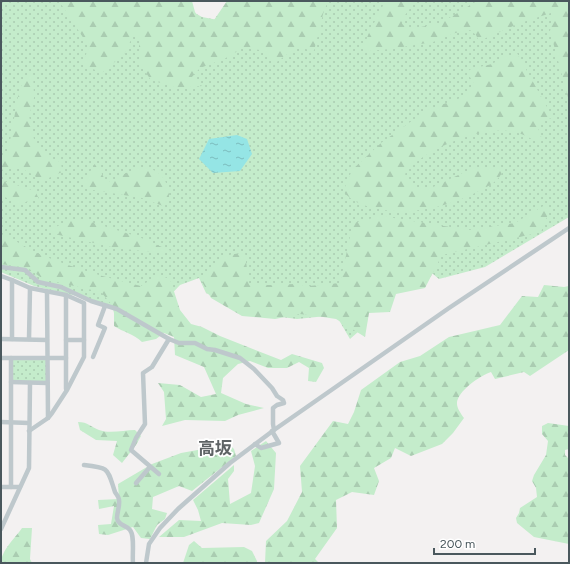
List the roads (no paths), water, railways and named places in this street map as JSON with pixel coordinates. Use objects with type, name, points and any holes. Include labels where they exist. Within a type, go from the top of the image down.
[{"type":"street","points":[[146,563],[149,544],[160,528],[178,509],[230,463],[273,430],[449,308],[569,228]]},
{"type":"street","points":[[1,267],[25,270],[38,282],[61,287],[91,301],[117,309],[169,339],[179,343],[195,343],[207,349],[240,358],[254,369],[272,388],[277,396],[283,400],[284,403],[273,408],[273,430],[278,443],[261,448],[255,444]]},
{"type":"street","points":[[1,276],[30,288],[66,295],[84,303],[84,357],[66,391],[48,418],[29,431]]},
{"type":"street","points":[[12,280],[12,339]]},
{"type":"street","points":[[30,288],[30,339]]},
{"type":"street","points":[[47,292],[48,418]]},
{"type":"street","points":[[66,295],[66,391]]},
{"type":"street","points":[[94,357],[105,328],[98,325],[105,306]]},
{"type":"street","points":[[1,339],[47,340]]},
{"type":"street","points":[[160,474],[131,450],[136,438],[145,424],[143,373],[152,368],[169,339]]},
{"type":"street","points":[[66,340],[84,340]]},
{"type":"street","points":[[1,358],[66,358]]},
{"type":"street","points":[[11,487],[12,358]]},
{"type":"street","points":[[11,382],[47,384]]},
{"type":"street","points":[[1,529],[29,468],[30,383]]},
{"type":"street","points":[[1,422],[29,422]]},
{"type":"street","points":[[84,466],[102,468],[107,471],[119,499],[117,519],[120,524],[130,529],[133,535],[133,563]]},
{"type":"street","points":[[136,483],[150,467]]},
{"type":"street","points":[[1,487],[20,487]]},
{"type":"water","points":[[237,135],[247,139],[252,154],[240,171],[213,173],[199,159],[209,139]]},
{"type":"district","name":"高坂","points":[[215,448]]}]
